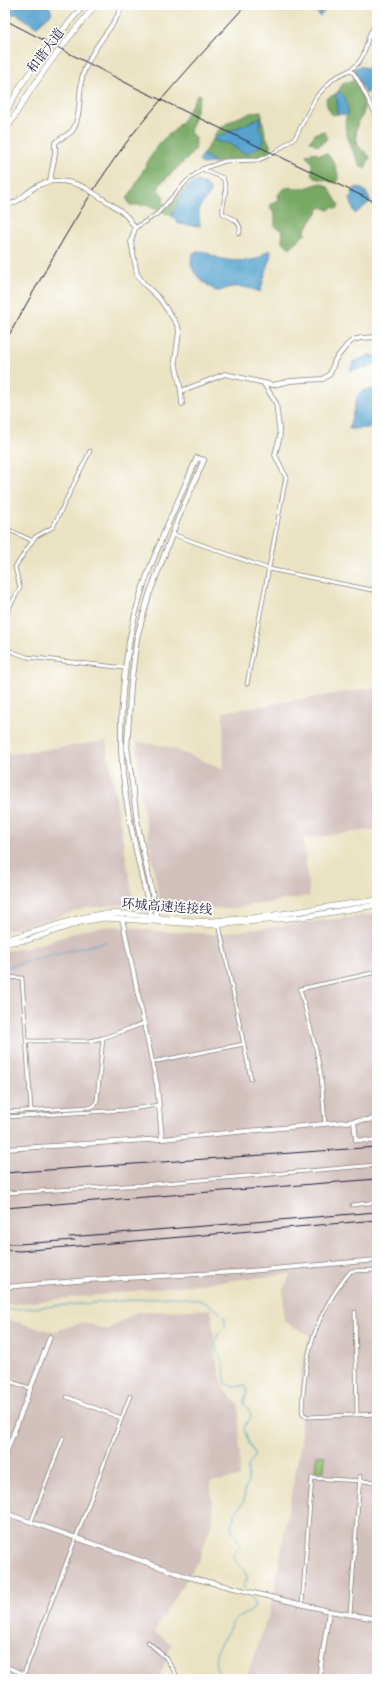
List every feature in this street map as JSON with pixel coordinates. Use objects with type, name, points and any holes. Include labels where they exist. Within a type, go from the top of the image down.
[{"type":"main road","name":"和谐大道","points":[[5,114],[29,73],[46,50],[84,5]]},
{"type":"main road","name":"和谐大道","points":[[5,132],[28,92],[52,58],[96,5]]},
{"type":"main road","points":[[152,919],[125,790],[121,742],[126,668],[130,635],[142,592],[168,524],[197,458],[204,460],[172,534],[150,596],[137,637],[131,683],[127,747],[138,827],[158,920]]},
{"type":"main road","name":"环城高速连接线","points":[[219,923],[377,900]]},
{"type":"main road","name":"环城高速连接线","points":[[5,939],[27,935],[81,917],[103,914],[158,920],[219,923],[302,917],[377,905]]},
{"type":"main road","name":"环城高速连接线","points":[[5,943],[28,940],[81,922],[122,916]]},
{"type":"street","points":[[50,181],[55,154],[55,143],[69,134],[74,128],[81,95],[83,75],[93,53],[114,22],[121,10],[122,5]]},
{"type":"street","points":[[182,404],[175,361],[179,332],[178,326],[159,298],[144,284],[137,274],[131,242],[135,228],[157,214],[186,182],[202,169],[225,162],[259,160],[272,154],[295,138],[316,97],[334,78],[350,70],[362,59],[368,37],[377,22]]},
{"type":"street","points":[[350,70],[355,73],[366,98],[377,116]]},
{"type":"street","points":[[202,169],[215,173],[222,178],[225,184],[226,194],[223,214],[231,217],[238,223],[240,227],[239,234]]},
{"type":"street","points":[[5,205],[16,203],[32,189],[50,181],[70,183],[84,187],[100,197],[123,213],[135,228]]},
{"type":"street","points":[[181,391],[225,374],[273,385],[290,381],[323,379],[330,374],[335,360],[346,345],[353,340],[362,338],[377,338]]},
{"type":"street","points":[[247,684],[286,477],[275,455],[280,436],[276,403],[264,384]]},
{"type":"street","points":[[5,616],[20,588],[15,566],[36,537],[52,527],[90,451]]},
{"type":"street","points":[[5,528],[33,541]]},
{"type":"street","points":[[172,534],[268,569],[377,591]]},
{"type":"street","points":[[5,649],[27,657],[126,668]]},
{"type":"street","points":[[122,916],[152,1062],[159,1105],[162,1139]]},
{"type":"street","points":[[219,923],[251,1079]]},
{"type":"street","points":[[325,1124],[321,1075],[316,1049],[300,989],[377,972]]},
{"type":"street","points":[[5,977],[22,978],[31,1110]]},
{"type":"street","points":[[26,1041],[89,1041],[145,1024]]},
{"type":"street","points":[[5,1112],[92,1107],[95,1105],[97,1100],[103,1038]]},
{"type":"street","points":[[152,1062],[244,1044]]},
{"type":"street","points":[[5,1117],[125,1110],[159,1105]]},
{"type":"street","points":[[5,1149],[162,1139],[377,1119]]},
{"type":"street","points":[[354,1121],[356,1140],[377,1141]]},
{"type":"street","points":[[5,1193],[142,1185],[377,1165]]},
{"type":"street","points":[[352,1205],[377,1202]]},
{"type":"street","points":[[6,1287],[88,1280],[237,1272],[377,1260]]},
{"type":"street","points":[[377,1270],[351,1271],[327,1303],[311,1342],[304,1377],[302,1410],[305,1416],[318,1417],[377,1414]]},
{"type":"street","points":[[355,1312],[357,1414]]},
{"type":"street","points":[[5,1456],[50,1337]]},
{"type":"street","points":[[5,1380],[30,1388]]},
{"type":"street","points":[[22,1679],[130,1396]]},
{"type":"street","points":[[67,1397],[121,1418]]},
{"type":"street","points":[[31,1522],[63,1438]]},
{"type":"street","points":[[350,1615],[360,1476]]},
{"type":"street","points":[[302,1604],[312,1478],[377,1482]]},
{"type":"street","points":[[5,1513],[188,1577],[329,1611],[377,1619]]},
{"type":"street","points":[[318,1679],[329,1611]]},
{"type":"street","points":[[148,1642],[166,1658],[179,1679]]},
{"type":"street","points":[[5,1666],[24,1674]]},
{"type":"shaded area","points":[[377,687],[377,829],[303,839],[310,896],[227,909],[160,904],[140,791],[137,742],[166,746],[224,769],[223,712]]},
{"type":"shaded area","points":[[106,741],[134,904],[86,908],[23,928],[5,930],[5,755]]},
{"type":"shaded area","points":[[377,914],[377,1679],[246,1679],[270,1611],[301,1441],[301,1372],[309,1335],[284,1321],[283,1290],[291,1274],[5,1305],[5,951],[28,948],[87,929],[114,926],[158,931],[213,934]]},
{"type":"shaded area","points":[[211,1309],[216,1358],[224,1389],[239,1406],[240,1477],[210,1482],[214,1515],[200,1558],[154,1632],[172,1644],[159,1679],[5,1679],[5,1319],[53,1332],[84,1322],[107,1330],[137,1312]]},
{"type":"green space","points":[[355,73],[362,91],[364,105],[364,111],[362,117],[358,121],[356,131],[358,145],[370,157],[365,168],[361,167],[348,140],[345,125],[348,113],[337,99],[337,114],[332,115],[327,106],[326,99],[337,93],[344,82],[353,81]]},
{"type":"green space","points":[[198,94],[201,95],[190,132],[195,138],[196,148],[189,157],[160,184],[158,190],[164,197],[163,202],[167,206],[189,184],[172,216],[146,205],[130,205],[127,199],[152,154],[159,144],[179,125]]},
{"type":"green space","points":[[261,111],[265,134],[270,145],[271,152],[267,155],[256,158],[240,158],[215,163],[202,155],[213,139],[218,142],[228,143],[243,153],[264,139],[259,128],[261,120],[258,118],[224,134],[213,137],[227,123],[241,116]]},
{"type":"green space","points":[[324,131],[327,137],[325,141],[318,146],[310,141],[316,133]]},
{"type":"green space","points":[[315,152],[319,155],[326,153],[331,159],[335,165],[339,179],[337,183],[315,178],[312,174],[312,163],[306,155]]},
{"type":"green space","points":[[321,183],[328,187],[339,205],[337,209],[332,207],[329,210],[321,207],[305,230],[305,234],[290,248],[282,241],[283,232],[275,226],[275,215],[270,208],[272,203],[279,200],[278,195],[285,189],[290,187],[305,188]]},
{"type":"green space","points":[[317,1455],[325,1456],[324,1471],[315,1471]]},
{"type":"water","points":[[5,5],[49,5],[52,13],[36,27],[17,14],[5,15]]},
{"type":"water","points":[[314,5],[330,5],[320,16],[316,12]]},
{"type":"water","points":[[360,66],[368,69],[376,86],[366,94],[355,73],[355,68]]},
{"type":"water","points":[[340,92],[346,101],[347,115],[337,114],[337,99],[335,96]]},
{"type":"water","points":[[261,117],[259,128],[264,139],[262,145],[247,153],[243,153],[228,143],[218,142],[213,137],[224,134]]},
{"type":"water","points":[[202,155],[215,163],[202,164],[199,161]]},
{"type":"water","points":[[197,181],[205,184],[210,189],[210,195],[202,203],[199,209],[200,226],[179,224],[172,216],[185,191]]},
{"type":"water","points":[[358,187],[365,191],[371,201],[355,214],[350,199],[354,189]]},
{"type":"water","points":[[270,250],[271,254],[260,292],[250,288],[238,287],[231,287],[216,291],[201,280],[193,271],[191,265],[193,253],[201,251],[223,259],[243,261],[257,258]]},
{"type":"water","points":[[370,355],[376,356],[377,365],[350,371],[353,362]]},
{"type":"water","points":[[373,389],[377,393],[377,422],[374,428],[349,429],[357,396],[361,391]]},
{"type":"waterway","points":[[5,967],[105,942]]},
{"type":"waterway","points":[[5,1310],[168,1297],[200,1300],[212,1306],[225,1318],[225,1327],[220,1332],[215,1342],[224,1367],[226,1384],[231,1386],[246,1386],[247,1391],[244,1404],[250,1411],[251,1416],[246,1423],[244,1430],[255,1456],[248,1466],[248,1484],[245,1489],[244,1501],[236,1512],[231,1525],[232,1531],[238,1539],[240,1547],[235,1551],[233,1556],[237,1563],[245,1571],[247,1577],[247,1581],[244,1583],[244,1588]]},
{"type":"waterway","points":[[223,1679],[216,1667],[215,1662],[217,1651],[233,1622],[251,1611],[253,1608],[253,1600],[248,1593]]},
{"type":"railway","points":[[5,342],[65,236],[114,159],[132,135],[188,69],[246,5]]},
{"type":"railway","points":[[5,20],[136,88],[377,203]]},
{"type":"railway","points":[[5,1173],[377,1147]]},
{"type":"railway","points":[[5,1208],[377,1179]]},
{"type":"railway","points":[[69,1237],[377,1212]]},
{"type":"railway","points":[[5,1250],[20,1251],[377,1220]]},
{"type":"railway","points":[[5,1244],[75,1240]]}]
